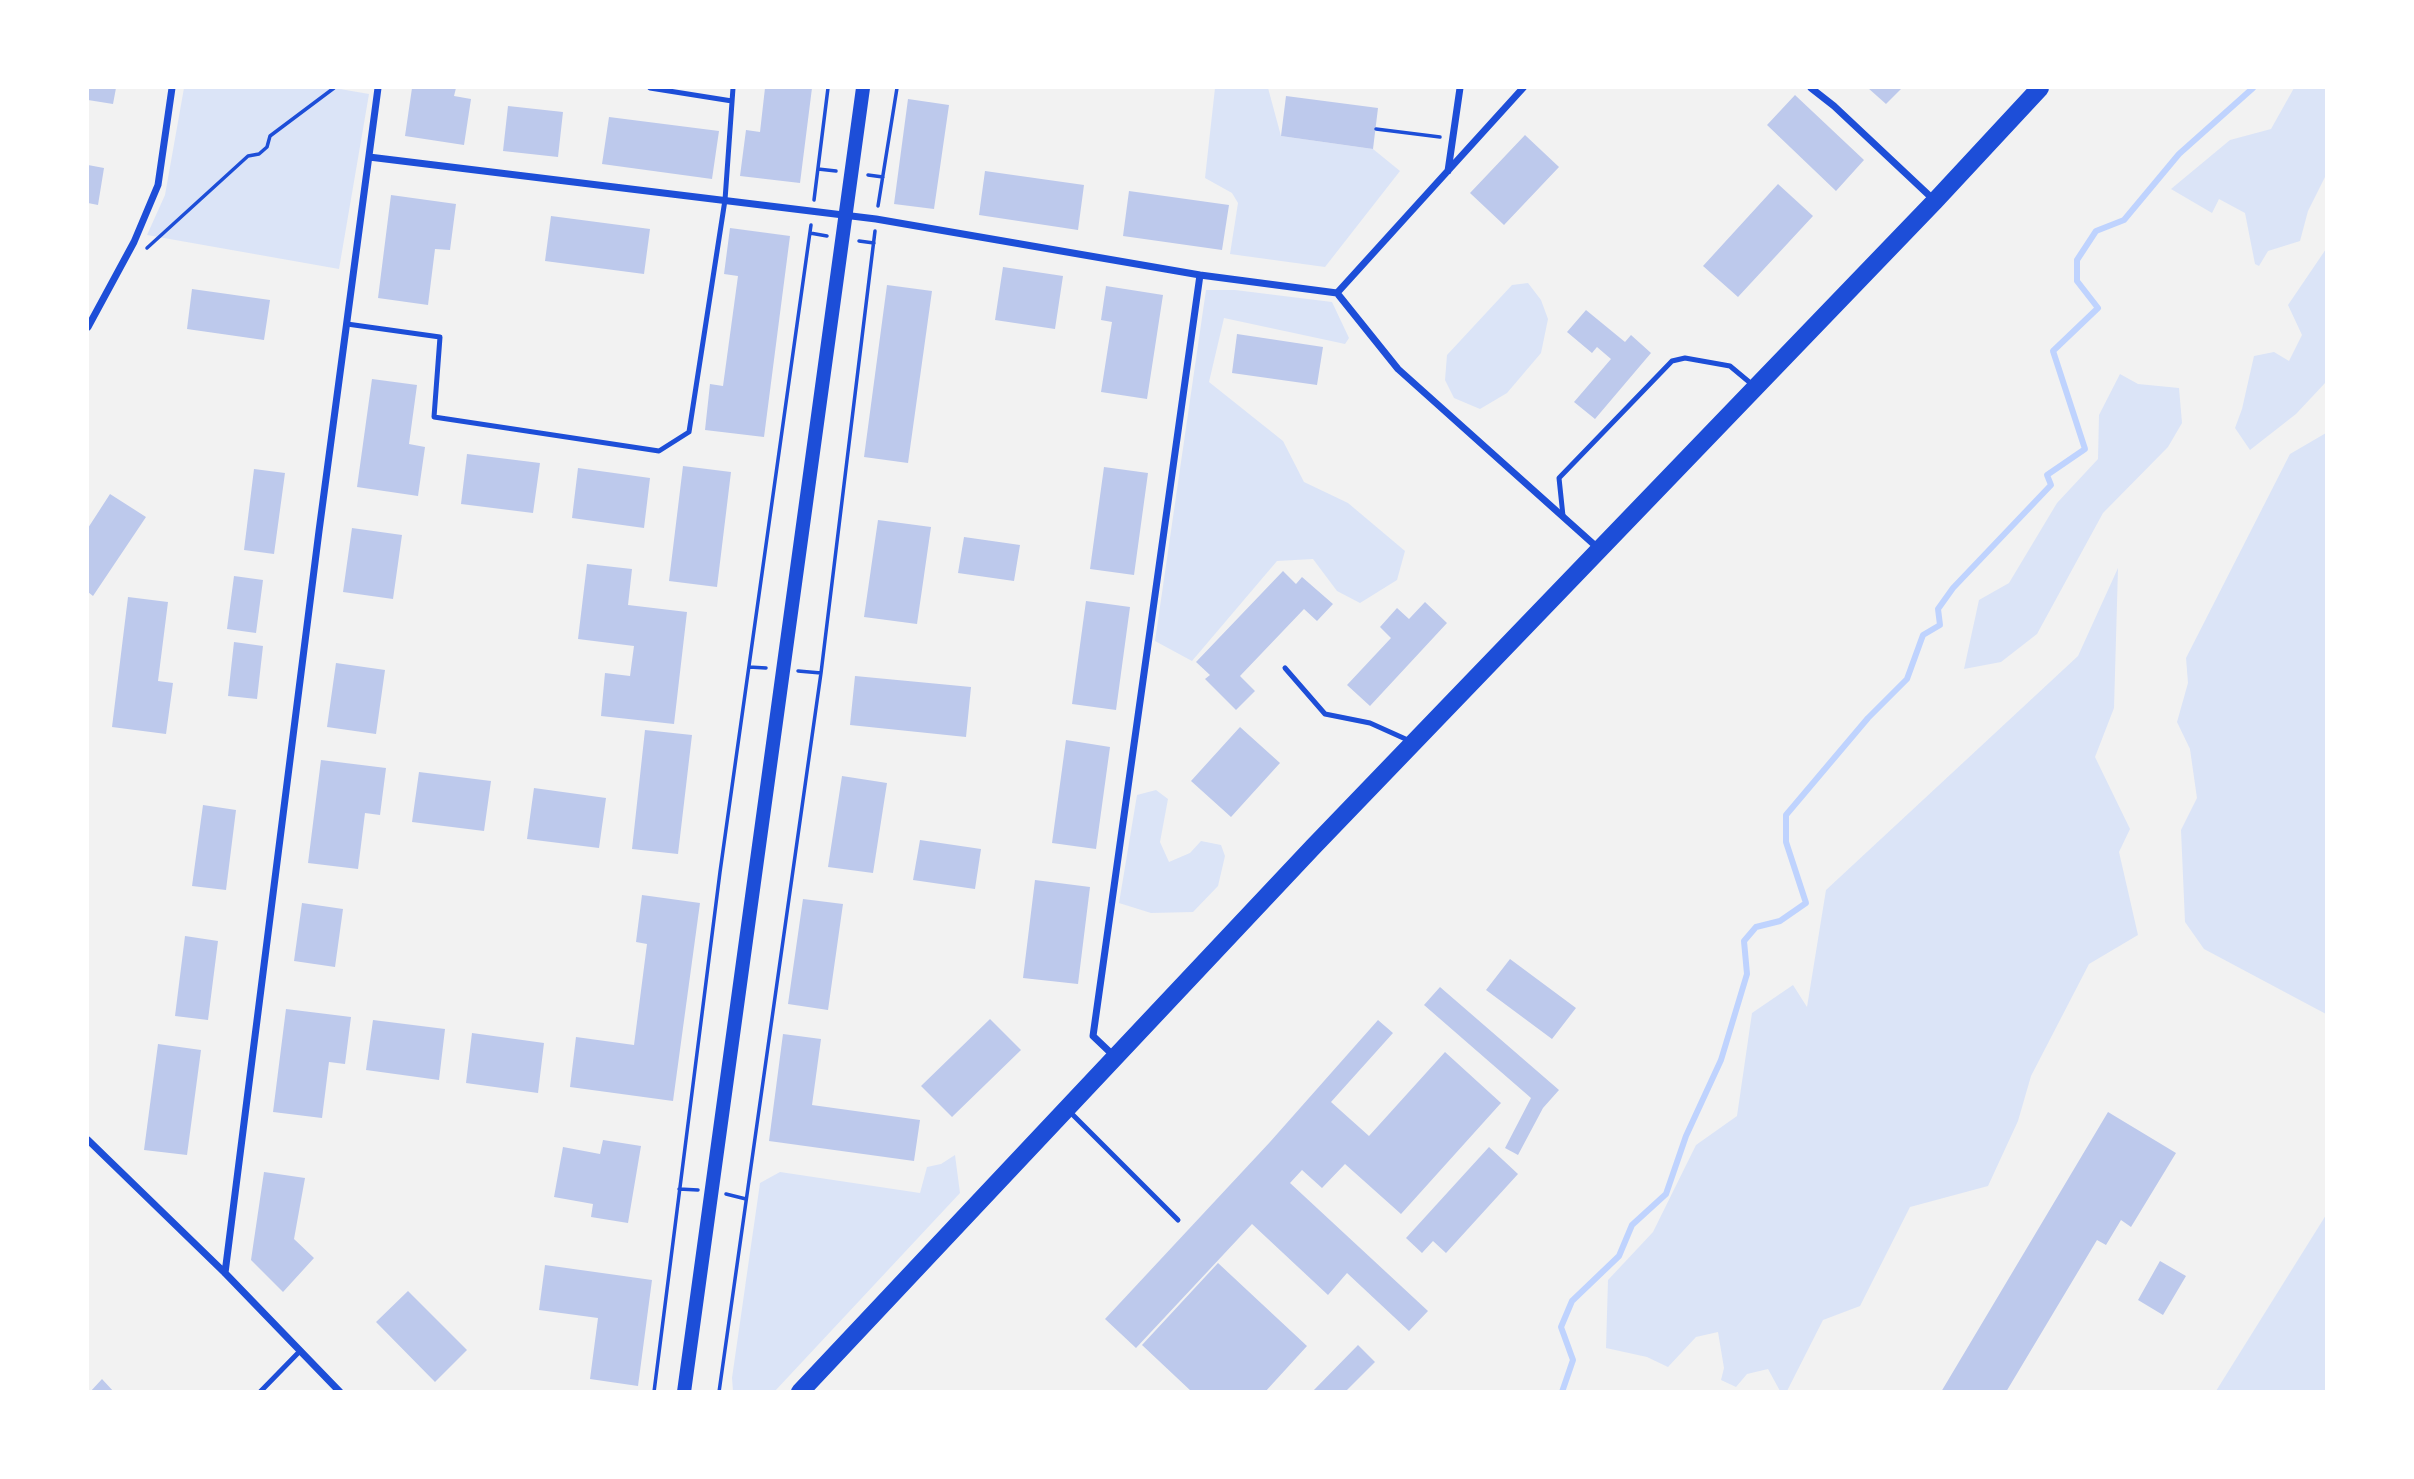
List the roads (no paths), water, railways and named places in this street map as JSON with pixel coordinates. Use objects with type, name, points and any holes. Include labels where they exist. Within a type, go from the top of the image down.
[{"type":"main road","points":[[684,1391],[863,88]]},
{"type":"main road","points":[[800,1391],[1115,1056],[1935,201],[2040,88]]},
{"type":"street","points":[[88,327],[134,242],[158,185],[172,88]]},
{"type":"street","points":[[225,1273],[379,88]]},
{"type":"street","points":[[1448,171],[1460,88]]},
{"type":"street","points":[[1337,293],[1523,88]]},
{"type":"street","points":[[1811,88],[1935,201]]},
{"type":"street","points":[[369,157],[876,219],[1200,275],[1337,293],[1398,369],[1600,550]]},
{"type":"street","points":[[1115,1056],[1093,1036],[1200,275]]},
{"type":"street","points":[[88,1140],[225,1273],[340,1391]]},
{"type":"lane","points":[[650,88],[732,101]]},
{"type":"lane","points":[[347,324],[440,337],[434,417],[659,451],[689,432],[725,200],[733,88]]},
{"type":"lane","points":[[1563,516],[1559,478],[1672,361],[1685,358],[1730,366],[1755,386]]},
{"type":"lane","points":[[1284,668],[1325,714],[1370,723],[1414,742]]},
{"type":"lane","points":[[1066,1108],[1178,1220]]},
{"type":"lane","points":[[260,1391],[300,1352]]},
{"type":"waterway","points":[[1562,1392],[1573,1360],[1561,1327],[1572,1301],[1619,1256],[1632,1225],[1666,1194],[1686,1136],[1721,1060],[1747,974],[1744,941],[1756,927],[1780,921],[1806,903],[1786,842],[1786,815],[1868,718],[1907,679],[1923,635],[1940,625],[1938,609],[1953,588],[2051,485],[2047,475],[2085,449],[2053,351],[2098,308],[2077,281],[2077,260],[2096,231],[2124,220],[2179,154],[2253,88]]}]
